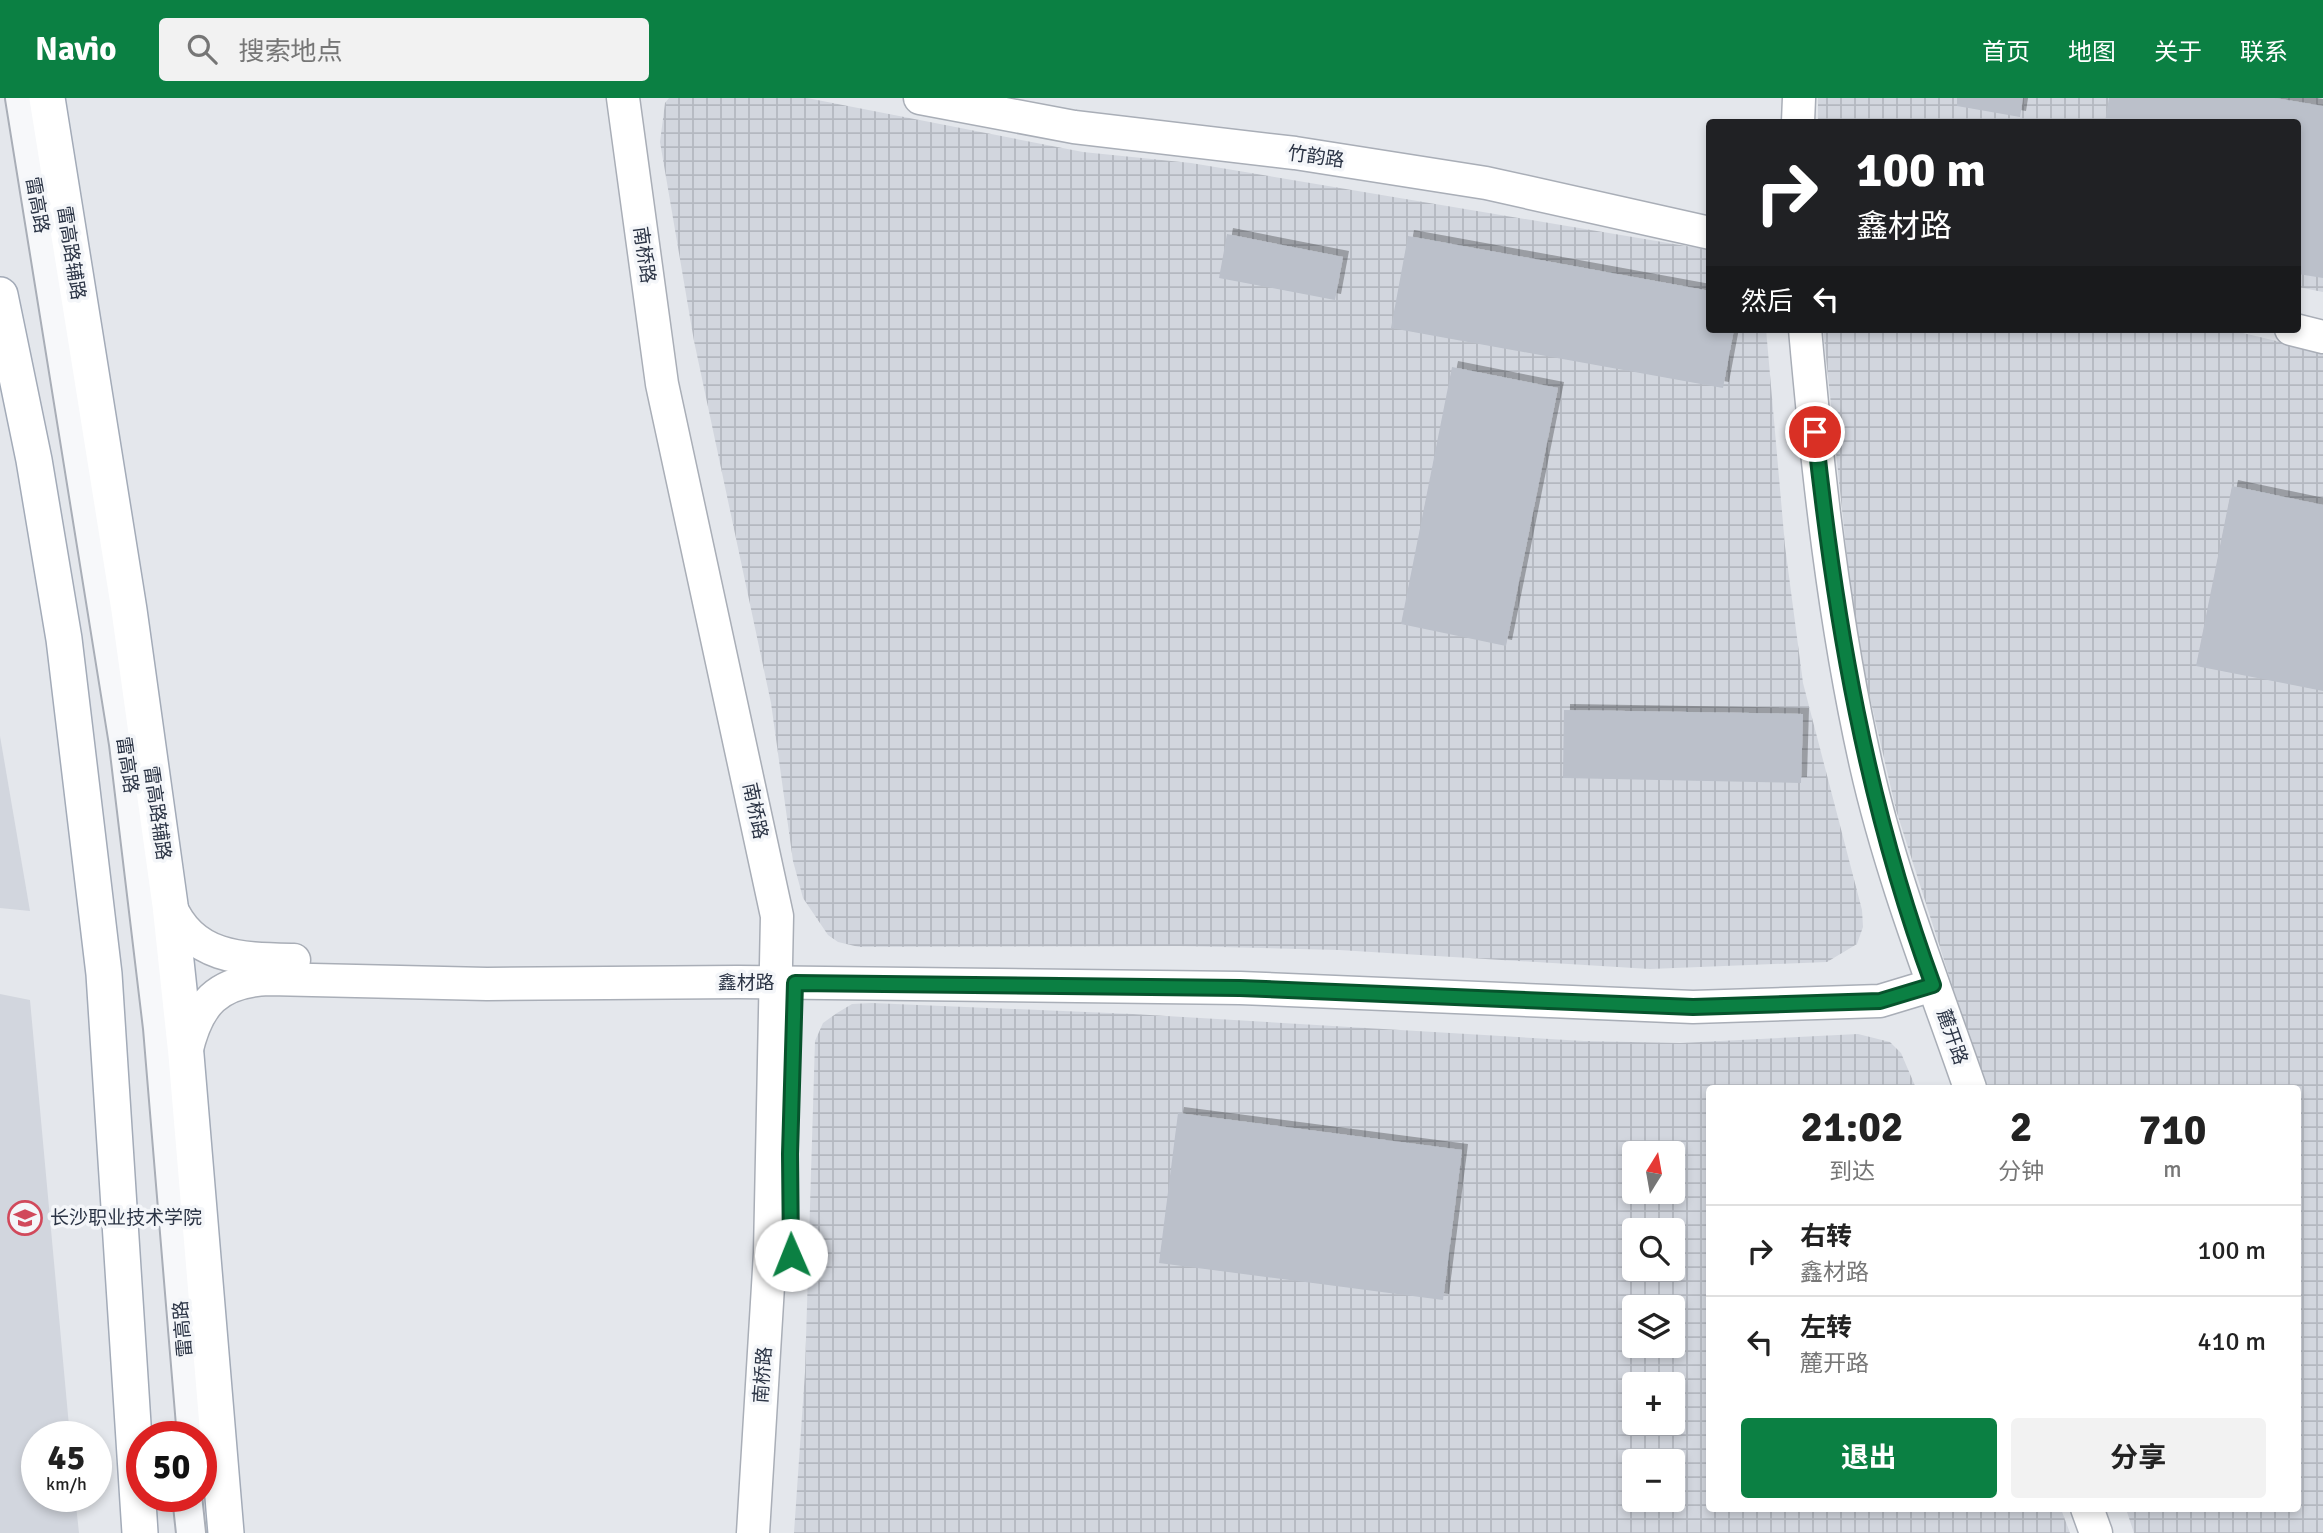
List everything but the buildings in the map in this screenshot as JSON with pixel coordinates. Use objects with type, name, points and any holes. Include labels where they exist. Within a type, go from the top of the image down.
[{"type":"main road","name":"雷高路辅路","points":[[47,98],[129,610],[170,905],[186,1055],[226,1533]]},
{"type":"main road","name":"南桥路","points":[[623,98],[662,384],[710,616],[758,820],[786,973],[791,1255],[772,1533]]},
{"type":"main road","name":"南桥路","points":[[642,98],[683,383],[793,915],[786,973],[753,1533]]},
{"type":"main road","name":"竹韵路","points":[[919,98],[1074,127],[1295,153],[1486,183],[1706,232]]},
{"type":"main road","name":"竹韵路","points":[[1016,98],[1490,167],[1706,213]]},
{"type":"main road","points":[[1780,119],[1781,98]]},
{"type":"main road","points":[[1798,119],[1799,98]]},
{"type":"main road","points":[[0,295],[34,460],[64,639],[104,974],[140,1533]]},
{"type":"main road","points":[[2301,314],[2323,319]]},
{"type":"main road","points":[[2301,332],[2323,337]]},
{"type":"main road","name":"麓开路","points":[[1784,333],[1808,563],[1824,663],[1867,848],[1968,1085]]},
{"type":"main road","name":"麓开路","points":[[1805,333],[1829,559],[1846,663],[1884,831],[1947,1085]]},
{"type":"main road","name":"鑫材路","points":[[170,905],[177,921],[192,940],[219,952],[255,959],[1253,988],[1693,1007],[1880,1001],[1921,979]]},
{"type":"main road","name":"鑫材路","points":[[186,1055],[196,1021],[214,995],[228,986],[255,979],[487,984],[786,973]]},
{"type":"main road","points":[[2088,1512],[2096,1533]]},
{"type":"main road","points":[[2110,1512],[2118,1533]]},
{"type":"street","name":"雷高路","points":[[10,98],[87,570],[136,922],[180,1421]]},
{"type":"street","name":"雷高路","points":[[20,98],[128,771],[158,1028],[191,1421]]},
{"type":"street","points":[[189,1512],[191,1533]]},
{"type":"street","points":[[199,1512],[201,1533]]},
{"type":"shaded area","points":[[669,98],[807,98],[1083,152],[1191,163],[1706,249],[1706,333],[1766,333],[1785,546],[1803,683],[1862,910],[1863,927],[1857,944],[1827,962],[1650,969],[1339,950],[1180,946],[859,947],[838,942],[828,935],[803,898],[793,861],[771,703],[694,341],[660,142],[665,103]]},
{"type":"shaded area","points":[[1818,98],[2323,98],[2323,292],[2301,288],[2301,119],[1818,119]]},
{"type":"shaded area","points":[[1823,333],[2243,333],[2323,352],[2323,1533],[2134,1533],[2127,1512],[2301,1512],[2301,1085],[1984,1085],[1896,810],[1864,672],[1851,595]]},
{"type":"shaded area","points":[[0,736],[30,911],[0,908]]},
{"type":"shaded area","name":"长沙职业技术学院","points":[[0,994],[30,1000],[69,1421],[21,1421],[21,1512],[77,1512],[79,1533],[0,1533]]},
{"type":"shaded area","points":[[872,1003],[1133,1014],[1584,1041],[1680,1043],[1858,1034],[1890,1042],[1901,1053],[1915,1085],[1706,1085],[1706,1512],[2062,1512],[2070,1533],[794,1533],[805,1372],[815,1041],[823,1023],[852,1004]]},
{"type":"place","name":"长沙职业技术学院","points":[[25,1218]]},
{"type":"route","points":[[791,1255],[790,1154],[795,983],[1240,988],[1693,1007],[1880,1001],[1933,985],[1911,925],[1866,766],[1829,559],[1815,432]]}]
